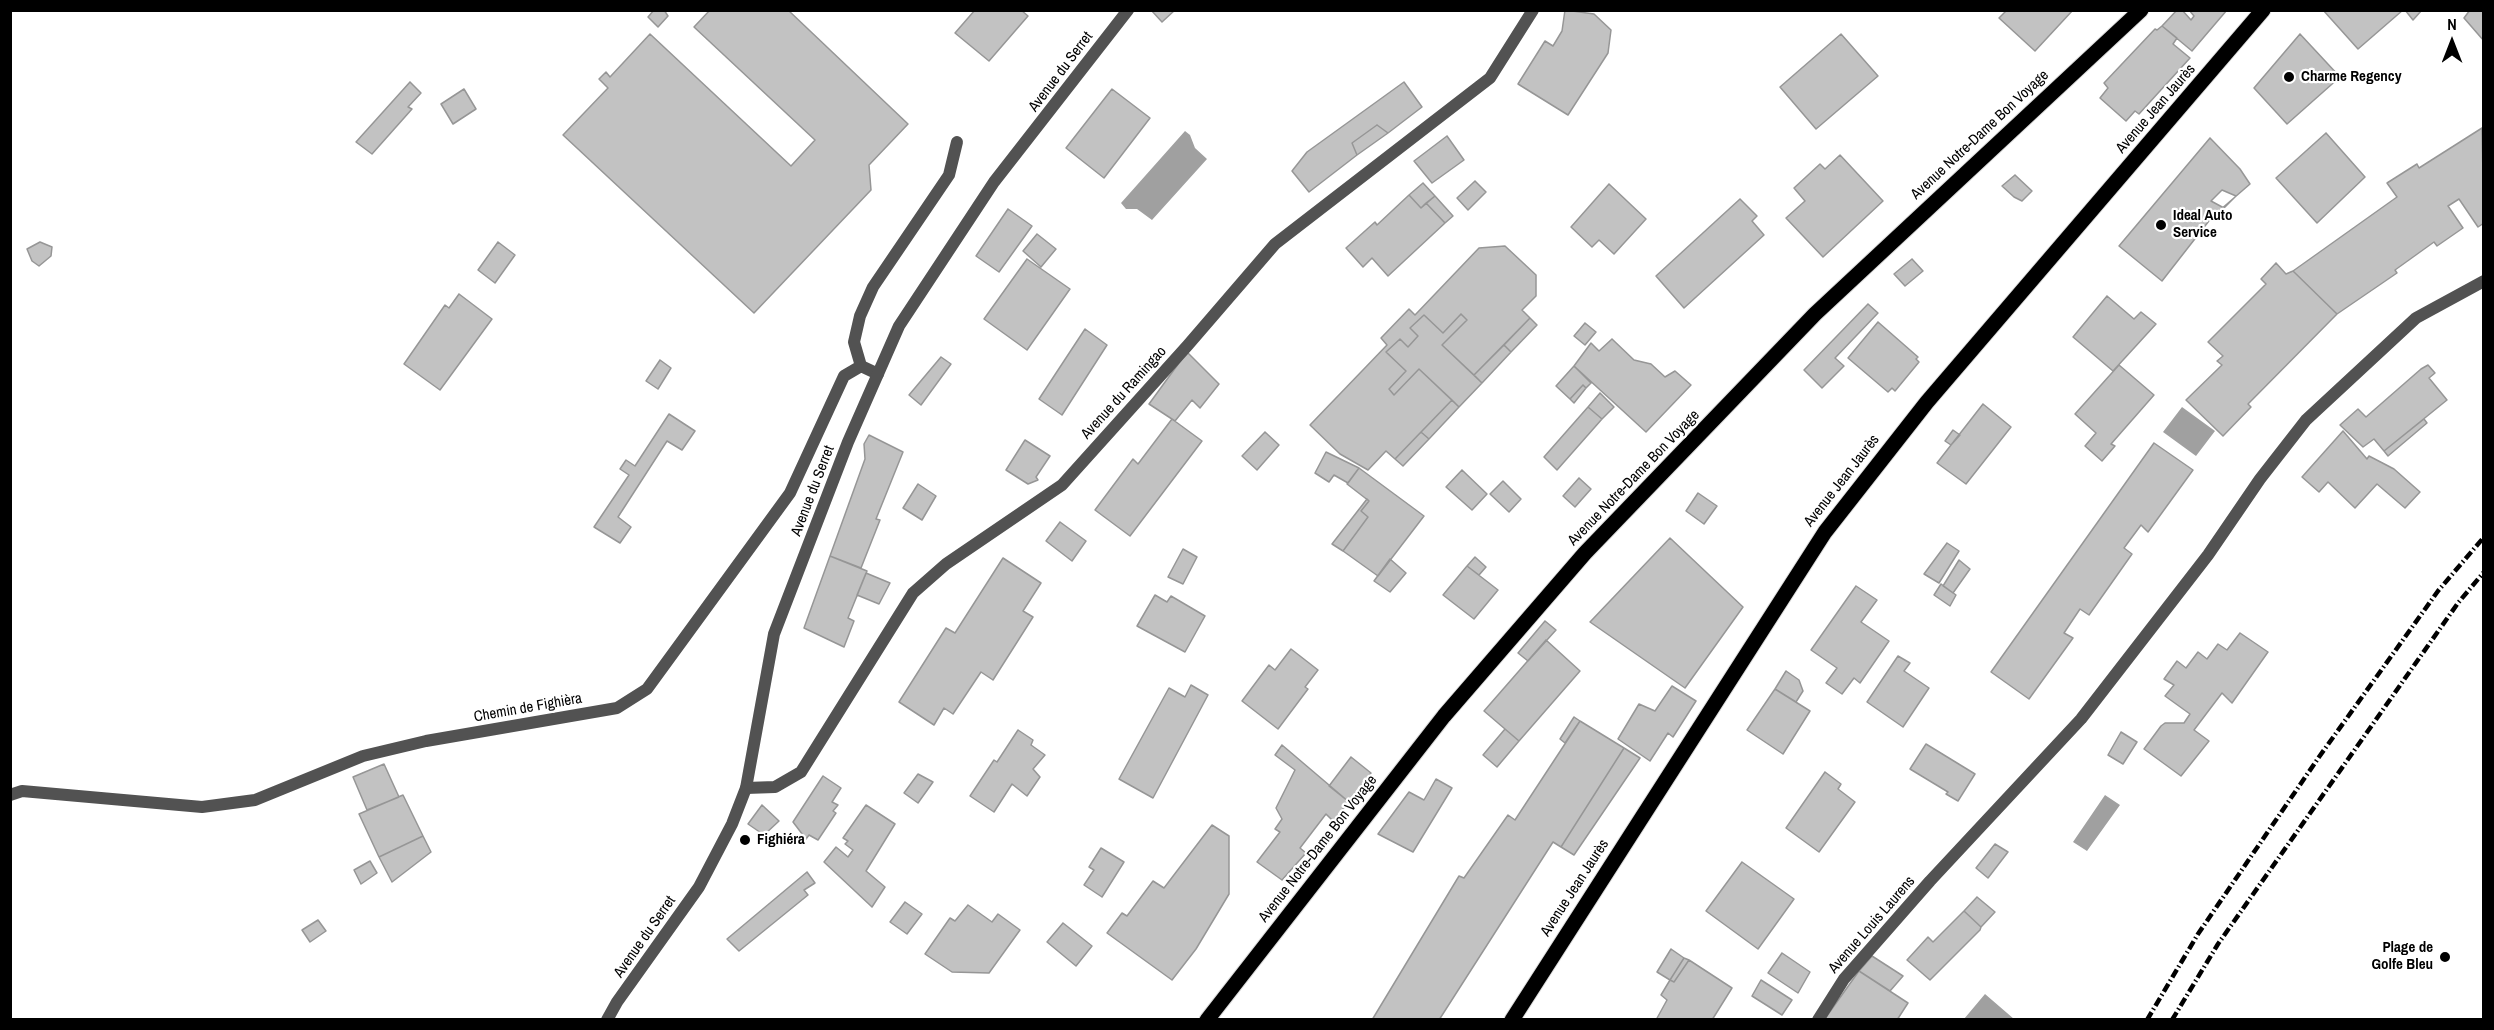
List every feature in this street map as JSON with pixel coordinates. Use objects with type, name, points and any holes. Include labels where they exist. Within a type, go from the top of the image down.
[{"type":"main road","name":"Avenue Notre-Dame Bon Voyage","points":[[1207,1020],[1444,716],[1586,553],[1815,314],[2141,10]]},
{"type":"main road","name":"Avenue Jean Jaurès","points":[[1512,1020],[1825,532],[1927,402],[2263,10]]},
{"type":"street","name":"Avenue du Serret","points":[[607,1020],[617,1002],[699,886],[732,824],[746,788],[774,634],[848,442],[899,326],[994,182],[1128,10]]},
{"type":"street","name":"Avenue du Ramingao","points":[[746,788],[775,787],[801,772],[913,593],[946,564],[1062,485],[1275,244],[1490,78],[1533,10]]},
{"type":"street","points":[[878,374],[861,366],[854,342],[860,316],[873,287],[949,174],[957,141]]},
{"type":"street","name":"Avenue Louis Laurens","points":[[1818,1020],[1844,979],[1930,881],[2081,719],[2208,555],[2260,479],[2306,420],[2416,318],[2484,281]]},
{"type":"street","name":"Chemin de Fighièra","points":[[10,795],[22,791],[202,807],[255,800],[363,756],[416,744],[617,708],[647,689],[790,493],[843,376],[861,366]]},
{"type":"shaded area","points":[[1185,131],[1190,135],[1195,148],[1207,159],[1152,220],[1137,209],[1126,209],[1121,203]]},
{"type":"shaded area","points":[[2182,407],[2215,431],[2196,456],[2163,432]]},
{"type":"shaded area","points":[[2105,795],[2120,805],[2087,851],[2073,842]]},
{"type":"shaded area","points":[[1985,994],[2014,1019],[1964,1019]]},
{"type":"building","points":[[654,10],[664,10],[668,16],[658,27],[648,17]]},
{"type":"building","points":[[710,10],[788,10],[908,124],[869,165],[871,190],[754,313],[563,135],[608,88],[599,79],[606,72],[610,77],[650,34],[791,166],[815,140],[694,27]]},
{"type":"building","points":[[975,10],[1021,10],[1028,16],[989,61],[955,33]]},
{"type":"building","points":[[1151,10],[1175,10],[1162,22]]},
{"type":"building","points":[[1565,10],[1594,14],[1611,30],[1608,53],[1568,115],[1518,84],[1545,41],[1553,46],[1562,31]]},
{"type":"building","points":[[2007,10],[2073,10],[2035,51],[1999,18]]},
{"type":"building","points":[[2177,10],[2182,10],[2191,20],[2194,16],[2189,10],[2227,10],[2192,51],[2162,26]]},
{"type":"building","points":[[2323,10],[2403,10],[2358,49]]},
{"type":"building","points":[[2405,10],[2422,10],[2413,20]]},
{"type":"building","points":[[2470,10],[2484,10],[2484,41],[2464,18]]},
{"type":"building","points":[[2162,26],[2177,38],[2173,44],[2190,58],[2139,114],[2135,111],[2126,121],[2100,98],[2108,88],[2104,83],[2155,29]]},
{"type":"building","points":[[1841,34],[1878,76],[1816,129],[1780,87]]},
{"type":"building","points":[[2300,34],[2340,77],[2287,124],[2254,88]]},
{"type":"building","points":[[410,82],[421,93],[408,107],[412,109],[372,154],[356,142]]},
{"type":"building","points":[[1404,82],[1422,107],[1388,133],[1377,125],[1352,143],[1357,155],[1309,192],[1292,171],[1307,152]]},
{"type":"building","points":[[464,89],[476,109],[453,124],[441,104]]},
{"type":"building","points":[[1112,89],[1150,118],[1104,178],[1066,148]]},
{"type":"building","points":[[1377,125],[1388,133],[1357,155],[1352,143]]},
{"type":"building","points":[[2482,128],[2484,223],[2478,227],[2459,199],[2448,206],[2463,228],[2437,246],[2434,242],[2395,270],[2397,273],[2337,314],[2293,271],[2397,197],[2387,183],[2417,164],[2419,168]]},
{"type":"building","points":[[2326,133],[2365,177],[2317,223],[2276,178]]},
{"type":"building","points":[[1447,136],[1464,160],[1432,183],[1414,161]]},
{"type":"building","points":[[2210,138],[2240,169],[2250,184],[2212,217],[2162,281],[2119,246]]},
{"type":"building","points":[[1840,155],[1883,201],[1823,257],[1786,218],[1805,201],[1794,188],[1820,164],[1825,169]]},
{"type":"building","points":[[2015,175],[2032,191],[2022,201],[2002,186]]},
{"type":"building","points":[[1475,181],[1486,192],[1468,210],[1457,198]]},
{"type":"building","points":[[1423,183],[1435,196],[1421,208],[1409,195]]},
{"type":"building","points":[[1609,184],[1646,219],[1614,254],[1599,240],[1592,247],[1571,227]]},
{"type":"building","points":[[2222,190],[2236,196],[2224,208],[2211,201]]},
{"type":"building","points":[[1409,195],[1421,208],[1426,203],[1445,223],[1388,276],[1372,258],[1363,267],[1346,248],[1375,222],[1377,225]]},
{"type":"building","points":[[1435,196],[1453,216],[1445,223],[1426,203]]},
{"type":"building","points":[[1740,199],[1757,216],[1752,221],[1764,235],[1684,308],[1656,276]]},
{"type":"building","points":[[1008,209],[1032,226],[999,272],[976,256]]},
{"type":"building","points":[[1037,234],[1056,249],[1041,267],[1023,251]]},
{"type":"building","points":[[40,242],[52,247],[51,256],[39,266],[32,261],[27,249]]},
{"type":"building","points":[[498,242],[515,255],[495,283],[478,270]]},
{"type":"building","points":[[1505,246],[1536,275],[1536,296],[1522,310],[1530,318],[1474,375],[1442,345],[1467,320],[1461,314],[1443,333],[1424,315],[1410,328],[1418,336],[1408,347],[1400,339],[1386,352],[1406,371],[1389,389],[1394,395],[1419,369],[1452,400],[1395,459],[1386,451],[1368,470],[1340,454],[1310,425],[1387,345],[1381,338],[1409,309],[1415,315],[1479,248]]},
{"type":"building","points":[[1027,259],[1070,289],[1027,350],[984,319]]},
{"type":"building","points":[[1912,259],[1923,271],[1905,286],[1894,274]]},
{"type":"building","points":[[2276,263],[2286,274],[2293,271],[2337,314],[2248,404],[2251,407],[2223,436],[2186,400],[2222,365],[2217,361],[2223,356],[2208,342],[2266,284],[2261,279]]},
{"type":"building","points":[[459,294],[492,319],[440,390],[404,364],[445,305],[449,308]]},
{"type":"building","points":[[2107,296],[2134,319],[2141,312],[2156,324],[2113,371],[2073,337]]},
{"type":"building","points":[[1868,304],[1878,313],[1835,358],[1844,366],[1822,388],[1804,370]]},
{"type":"building","points":[[1461,314],[1467,320],[1442,345],[1482,383],[1459,407],[1419,369],[1394,395],[1389,389],[1406,371],[1386,352],[1400,339],[1408,347],[1418,336],[1410,328],[1424,315],[1443,333]]},
{"type":"building","points":[[1530,318],[1537,325],[1511,352],[1504,345]]},
{"type":"building","points":[[1878,322],[1918,357],[1916,359],[1919,362],[1895,391],[1892,388],[1888,392],[1848,358]]},
{"type":"building","points":[[1585,323],[1596,332],[1585,345],[1574,336]]},
{"type":"building","points":[[1085,329],[1107,345],[1062,415],[1039,399]]},
{"type":"building","points":[[1612,339],[1634,360],[1651,364],[1665,377],[1675,371],[1691,385],[1646,432],[1574,366],[1591,343],[1599,351]]},
{"type":"building","points":[[1504,345],[1511,352],[1482,383],[1474,375]]},
{"type":"building","points":[[1187,352],[1219,384],[1200,408],[1192,400],[1175,421],[1149,404]]},
{"type":"building","points":[[941,357],[951,364],[921,405],[909,395]]},
{"type":"building","points":[[660,360],[671,368],[658,389],[646,381]]},
{"type":"building","points":[[2119,365],[2154,395],[2111,444],[2115,446],[2102,461],[2085,446],[2096,433],[2075,414]]},
{"type":"building","points":[[2428,365],[2435,373],[2429,378],[2447,400],[2384,451],[2374,439],[2363,447],[2340,425],[2358,409],[2366,417]]},
{"type":"building","points":[[1574,366],[1591,383],[1586,388],[1583,385],[1570,399],[1556,386]]},
{"type":"building","points":[[1583,385],[1586,388],[1574,403],[1570,399]]},
{"type":"building","points":[[1600,393],[1614,407],[1602,419],[1588,407]]},
{"type":"building","points":[[1452,400],[1459,407],[1429,439],[1421,432]]},
{"type":"building","points":[[1983,404],[2011,427],[1966,484],[1937,463]]},
{"type":"building","points":[[1588,407],[1602,419],[1557,470],[1544,457]]},
{"type":"building","points":[[669,414],[695,431],[682,450],[667,441],[618,517],[631,527],[620,543],[594,527],[629,475],[620,469],[626,460],[635,466]]},
{"type":"building","points":[[1172,419],[1202,441],[1130,536],[1095,510],[1133,459],[1138,464]]},
{"type":"building","points":[[2424,419],[2427,423],[2388,456],[2384,451]]},
{"type":"building","points":[[1953,430],[1960,435],[1951,445],[1945,441]]},
{"type":"building","points":[[2343,431],[2367,459],[2369,456],[2394,469],[2420,492],[2405,508],[2377,484],[2355,508],[2328,482],[2319,492],[2302,477]]},
{"type":"building","points":[[1265,432],[1279,445],[1257,470],[1242,456]]},
{"type":"building","points":[[1421,432],[1429,439],[1403,466],[1395,459]]},
{"type":"building","points":[[869,435],[903,452],[876,519],[880,520],[861,568],[830,556],[865,459],[864,444]]},
{"type":"building","points":[[1025,440],[1050,456],[1036,477],[1038,480],[1028,484],[1006,470]]},
{"type":"building","points":[[2154,443],[2193,470],[2148,532],[2141,525],[2124,548],[2132,554],[2089,615],[2080,609],[2064,633],[2073,638],[2029,699],[1991,672]]},
{"type":"building","points":[[1326,452],[1359,468],[1348,483],[1334,475],[1329,482],[1315,473]]},
{"type":"building","points":[[1359,468],[1424,516],[1378,576],[1343,551],[1368,517],[1361,511],[1369,501],[1347,484]]},
{"type":"building","points":[[1462,470],[1487,494],[1472,510],[1446,487]]},
{"type":"building","points":[[1579,478],[1591,489],[1575,507],[1563,496]]},
{"type":"building","points":[[1503,481],[1521,499],[1509,512],[1490,494]]},
{"type":"building","points":[[918,484],[936,496],[922,520],[903,508]]},
{"type":"building","points":[[1698,493],[1717,506],[1704,524],[1686,511]]},
{"type":"building","points":[[1367,499],[1369,501],[1361,511],[1368,517],[1343,551],[1332,544]]},
{"type":"building","points":[[1060,522],[1086,541],[1072,561],[1046,541]]},
{"type":"building","points":[[1670,538],[1743,607],[1685,688],[1590,622]]},
{"type":"building","points":[[1947,543],[1959,551],[1939,583],[1924,574]]},
{"type":"building","points":[[1183,549],[1197,557],[1183,584],[1168,577]]},
{"type":"building","points":[[830,556],[867,571],[848,618],[854,621],[844,647],[804,628]]},
{"type":"building","points":[[1475,557],[1486,567],[1479,575],[1467,566]]},
{"type":"building","points":[[1003,558],[1041,583],[1023,611],[1033,617],[993,680],[981,672],[953,714],[944,708],[934,725],[899,702],[946,628],[955,633]]},
{"type":"building","points":[[1390,559],[1406,573],[1390,592],[1374,581]]},
{"type":"building","points":[[1959,560],[1970,569],[1953,593],[1943,586]]},
{"type":"building","points":[[1467,566],[1498,590],[1474,619],[1443,595]]},
{"type":"building","points":[[866,573],[890,583],[879,604],[857,595]]},
{"type":"building","points":[[1941,584],[1956,595],[1950,606],[1934,595]]},
{"type":"building","points":[[1856,586],[1877,600],[1861,622],[1889,641],[1860,683],[1854,678],[1842,694],[1826,683],[1837,668],[1811,650]]},
{"type":"building","points":[[1155,595],[1167,602],[1171,596],[1205,616],[1185,652],[1137,626]]},
{"type":"building","points":[[1545,621],[1556,630],[1528,661],[1518,653]]},
{"type":"building","points":[[2240,633],[2268,652],[2232,703],[2222,693],[2194,730],[2209,741],[2181,776],[2144,749],[2161,726],[2165,723],[2184,723],[2190,714],[2165,696],[2174,685],[2164,679],[2177,661],[2186,668],[2198,652],[2207,659],[2218,644],[2227,650]]},
{"type":"building","points":[[1546,640],[1580,671],[1519,741],[1484,711]]},
{"type":"building","points":[[1291,649],[1318,670],[1305,687],[1308,689],[1278,729],[1242,701],[1269,665],[1275,670]]},
{"type":"building","points":[[1898,656],[1910,663],[1904,671],[1929,688],[1903,727],[1867,702]]},
{"type":"building","points":[[1786,671],[1799,680],[1803,691],[1796,702],[1775,689]]},
{"type":"building","points":[[1191,685],[1208,695],[1153,798],[1119,779],[1169,688],[1185,697]]},
{"type":"building","points":[[1672,686],[1696,701],[1673,737],[1668,733],[1650,761],[1618,739],[1639,704],[1655,711]]},
{"type":"building","points":[[1775,689],[1810,711],[1783,754],[1747,730]]},
{"type":"building","points":[[1574,717],[1580,721],[1565,743],[1560,739]]},
{"type":"building","points":[[1580,721],[1624,748],[1561,847],[1553,842],[1439,1020],[1372,1020],[1459,876],[1464,878],[1508,815],[1515,820]]},
{"type":"building","points":[[1505,729],[1519,741],[1497,767],[1483,755]]},
{"type":"building","points":[[1018,730],[1033,740],[1031,745],[1045,755],[1033,769],[1040,777],[1027,796],[1012,784],[994,812],[970,796],[994,760],[997,762]]},
{"type":"building","points":[[2121,732],[2137,742],[2123,764],[2108,755]]},
{"type":"building","points":[[1926,744],[1975,774],[1958,801],[1946,794],[1948,792],[1910,769]]},
{"type":"building","points":[[1282,745],[1349,802],[1333,821],[1326,814],[1300,848],[1306,853],[1282,880],[1257,862],[1280,832],[1275,829],[1282,819],[1276,808],[1295,770],[1275,755]]},
{"type":"building","points":[[1624,748],[1640,758],[1574,855],[1561,847]]},
{"type":"building","points":[[1351,757],[1371,773],[1349,802],[1329,786]]},
{"type":"building","points":[[384,764],[399,797],[367,810],[353,777]]},
{"type":"building","points":[[1825,772],[1841,784],[1838,789],[1855,802],[1819,852],[1786,828]]},
{"type":"building","points":[[918,774],[933,782],[918,803],[904,793]]},
{"type":"building","points":[[823,776],[841,788],[832,802],[838,805],[833,811],[836,813],[818,840],[809,835],[806,839],[793,822]]},
{"type":"building","points":[[1436,779],[1452,788],[1413,852],[1378,834],[1409,792],[1424,800]]},
{"type":"building","points":[[403,795],[423,836],[379,857],[359,814]]},
{"type":"building","points":[[762,805],[779,821],[764,835],[748,824]]},
{"type":"building","points":[[866,805],[895,824],[866,871],[885,887],[872,907],[824,862],[836,847],[848,857],[853,850],[845,844],[848,841],[843,838]]},
{"type":"building","points":[[1212,825],[1229,836],[1229,894],[1196,949],[1172,980],[1107,933],[1122,913],[1127,916],[1153,881],[1164,888]]},
{"type":"building","points":[[423,836],[431,852],[392,882],[379,857]]},
{"type":"building","points":[[1995,844],[2008,852],[1988,878],[1976,868]]},
{"type":"building","points":[[1101,848],[1124,862],[1102,897],[1084,885],[1094,870],[1089,867]]},
{"type":"building","points":[[370,861],[377,873],[361,884],[354,870]]},
{"type":"building","points":[[1742,862],[1794,899],[1758,949],[1706,911]]},
{"type":"building","points":[[807,872],[815,883],[804,890],[808,895],[739,951],[727,939]]},
{"type":"building","points":[[1977,897],[1995,912],[1981,927],[1964,911]]},
{"type":"building","points":[[905,902],[922,914],[907,934],[890,922]]},
{"type":"building","points":[[968,905],[992,922],[998,914],[1020,930],[989,973],[952,972],[925,954],[950,918],[955,921]]},
{"type":"building","points":[[1964,911],[1981,927],[1980,930],[1930,980],[1907,960],[1928,937],[1933,942]]},
{"type":"building","points":[[318,920],[326,931],[310,942],[302,930]]},
{"type":"building","points":[[1063,923],[1092,946],[1076,966],[1047,942]]},
{"type":"building","points":[[1671,949],[1684,958],[1670,980],[1657,972]]},
{"type":"building","points":[[1782,953],[1810,972],[1798,993],[1768,973]]},
{"type":"building","points":[[1872,956],[1903,976],[1890,991],[1859,971]]},
{"type":"building","points":[[1684,958],[1689,960],[1674,982],[1670,980]]},
{"type":"building","points":[[1689,960],[1732,988],[1712,1020],[1656,1020],[1667,1000],[1661,995],[1670,980],[1674,982]]},
{"type":"building","points":[[1859,971],[1908,1003],[1897,1020],[1824,1020]]},
{"type":"building","points":[[1761,980],[1792,1000],[1782,1015],[1752,996]]},
{"type":"railway","points":[[2147,1020],[2198,934],[2319,757],[2438,591],[2484,537]]},
{"type":"railway","points":[[2172,1020],[2218,944],[2458,603],[2484,572]]},
{"type":"place","name":"Charme Regency","points":[[2289,77]]},
{"type":"place","name":"Ideal Auto Service","points":[[2161,225]]},
{"type":"place","name":"Fighiéra","points":[[745,840]]},
{"type":"place","name":"Plage de Golfe Bleu","points":[[2445,957]]}]
